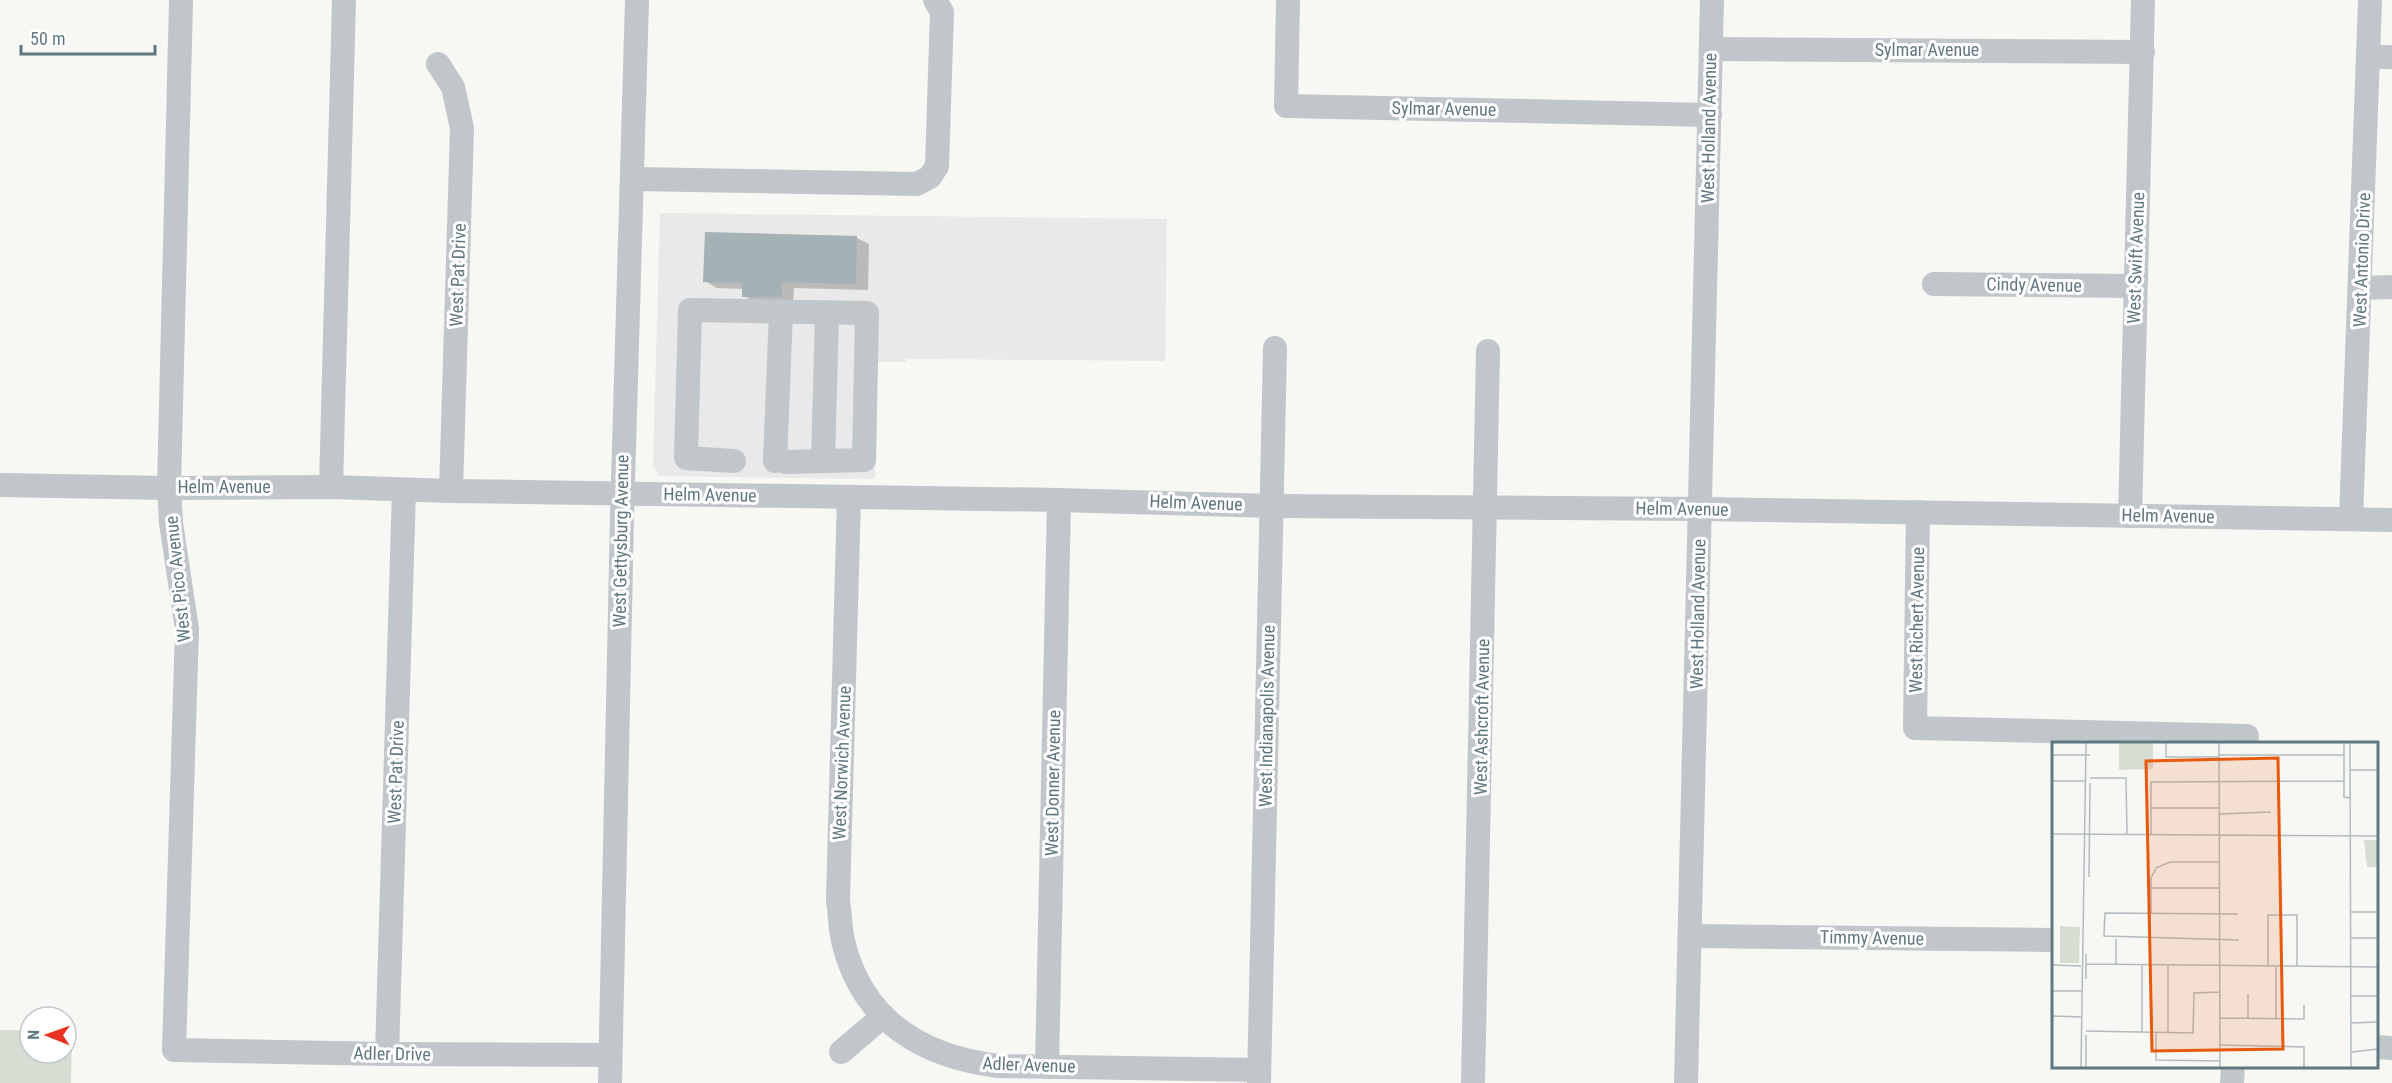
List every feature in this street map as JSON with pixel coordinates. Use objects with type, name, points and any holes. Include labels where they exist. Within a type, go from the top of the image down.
[{"type":"street","name":"West Pico Avenue","points":[[174,1050],[187,629],[171,524],[169,488],[182,0]]},
{"type":"street","points":[[331,487],[344,0]]},
{"type":"street","name":"West Gettysburg Avenue","points":[[610,1083],[622,494],[637,0]]},
{"type":"street","points":[[633,179],[917,183],[930,177],[937,166],[942,12],[935,0]]},
{"type":"street","name":"Sylmar Avenue","points":[[1288,0],[1286,106],[1710,115]]},
{"type":"street","name":"West Holland Avenue","points":[[1686,1083],[1692,936],[1712,0]]},
{"type":"street","name":"West Swift Avenue","points":[[2130,516],[2144,0]]},
{"type":"street","name":"West Antonio Drive","points":[[2351,519],[2361,288],[2380,57],[2370,0]]},
{"type":"street","name":"Sylmar Avenue","points":[[1711,49],[2143,52]]},
{"type":"street","name":"West Pat Drive","points":[[438,64],[453,87],[462,128],[452,491]]},
{"type":"street","name":"Cindy Avenue","points":[[1934,284],[2135,286]]},
{"type":"street","points":[[2361,288],[2392,287]]},
{"type":"street","points":[[690,310],[827,313],[867,313],[864,460],[734,461],[686,458],[690,310]]},
{"type":"street","points":[[781,312],[781,461],[785,496]]},
{"type":"street","points":[[823,461],[827,313]]},
{"type":"street","name":"West Indianapolis Avenue","points":[[1259,1076],[1275,348]]},
{"type":"street","name":"West Ashcroft Avenue","points":[[1473,1083],[1487,507],[1488,351]]},
{"type":"street","points":[[734,461],[735,496]]},
{"type":"street","name":"Helm Avenue","points":[[0,485],[169,488],[331,487],[1273,506],[1701,509],[2392,519]]},
{"type":"street","name":"West Pat Drive","points":[[387,1054],[404,490]]},
{"type":"street","name":"West Norwich Avenue","points":[[849,497],[838,900],[843,945],[860,986],[882,1017]]},
{"type":"street","name":"West Donner Avenue","points":[[1047,1067],[1059,500]]},
{"type":"street","name":"West Richert Avenue","points":[[1918,512],[1915,728],[2246,740]]},
{"type":"street","name":"Timmy Avenue","points":[[1692,936],[2052,940]]},
{"type":"street","points":[[841,1052],[882,1017]]},
{"type":"street","name":"Adler Avenue","points":[[882,1017],[911,1039],[939,1053],[970,1062],[1259,1076]]},
{"type":"street","points":[[2377,1047],[2392,1048]]},
{"type":"street","name":"Adler Drive","points":[[174,1050],[610,1055]]},
{"type":"street","points":[[2232,1083],[2233,1068]]},
{"type":"shaded area","points":[[660,213],[1167,219],[1165,361],[906,359],[906,362],[877,362],[875,479],[659,476],[653,466]]},
{"type":"shaded area","points":[[0,1030],[18,1030],[18,1065],[71,1065],[71,1083],[0,1083]]},
{"type":"building","points":[[705,232],[857,236],[856,284],[782,282],[782,297],[742,297],[742,283],[703,282]]}]
